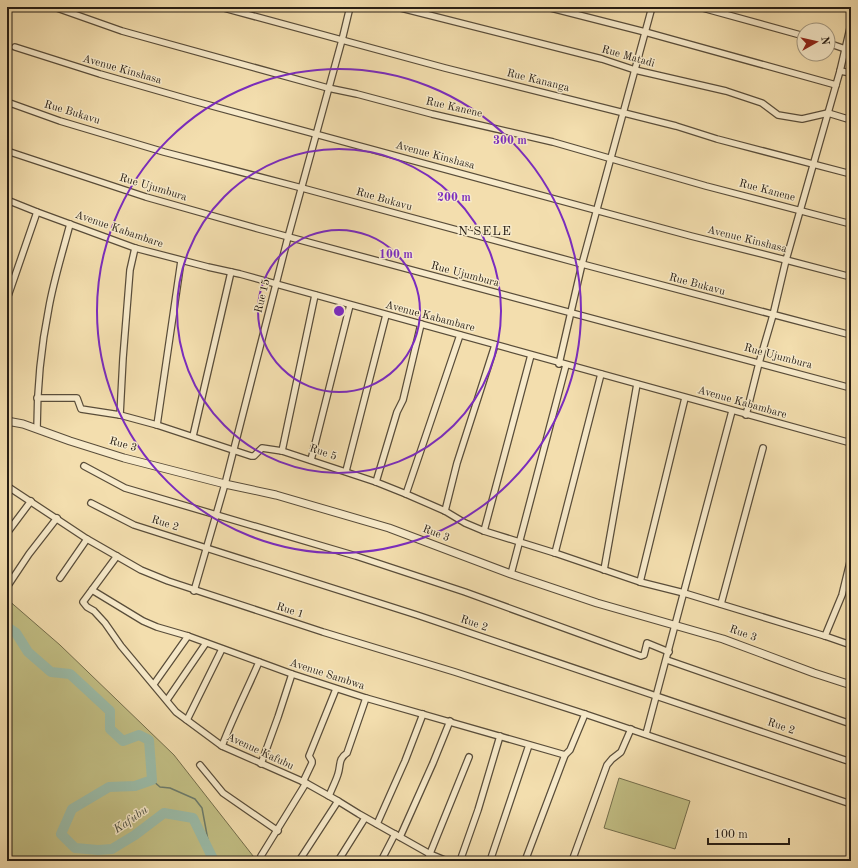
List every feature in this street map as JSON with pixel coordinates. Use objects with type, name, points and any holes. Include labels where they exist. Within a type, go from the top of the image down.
[{"type":"street","name":"Rue Kanene","points":[[54,7],[122,31],[328,88],[553,142],[706,186],[851,224]]},
{"type":"street","name":"Rue Kananga","points":[[220,7],[676,126],[717,139],[851,174]]},
{"type":"street","name":"Rue 15","points":[[194,591],[225,484],[277,285],[288,237],[350,7]]},
{"type":"street","name":"Rue Matadi","points":[[396,7],[602,59],[635,70],[720,89],[762,103],[778,115],[798,119],[828,113],[851,120]]},
{"type":"street","points":[[547,7],[645,32],[836,85]]},
{"type":"street","points":[[560,364],[582,264],[612,159],[652,7]]},
{"type":"street","points":[[699,7],[796,34]]},
{"type":"street","points":[[746,415],[786,260],[840,71],[848,50],[851,24]]},
{"type":"street","points":[[836,46],[848,50]]},
{"type":"street","name":"Avenue Kinshasa","points":[[15,47],[100,74],[317,134],[691,236],[851,277]]},
{"type":"street","points":[[840,71],[851,73]]},
{"type":"street","name":"Rue Bukavu","points":[[7,102],[60,121],[164,152],[851,335]]},
{"type":"street","name":"Rue Ujumbura","points":[[7,151],[146,197],[288,237],[851,388]]},
{"type":"street","name":"Avenue Kabambare","points":[[7,200],[135,248],[231,272],[421,324],[851,444]]},
{"type":"street","points":[[7,298],[37,212]]},
{"type":"street","points":[[37,429],[37,398],[49,305],[70,224]]},
{"type":"street","points":[[120,416],[130,270],[135,248]]},
{"type":"street","points":[[157,425],[181,260]]},
{"type":"street","points":[[193,436],[231,272]]},
{"type":"street","points":[[282,451],[315,295]]},
{"type":"street","points":[[311,460],[350,305]]},
{"type":"street","points":[[346,471],[386,315]]},
{"type":"street","points":[[376,482],[397,412],[403,400],[421,324]]},
{"type":"street","points":[[406,494],[460,335]]},
{"type":"street","points":[[444,511],[457,463],[495,345]]},
{"type":"street","points":[[484,531],[531,355]]},
{"type":"street","points":[[511,574],[566,365]]},
{"type":"street","points":[[555,553],[601,374]]},
{"type":"street","points":[[604,570],[637,384]]},
{"type":"street","name":"Rue 5","points":[[37,398],[77,398],[81,409],[157,425],[251,456],[254,456],[262,448],[282,451],[376,482],[444,511],[465,524],[484,531],[640,582],[684,593],[851,645]]},
{"type":"street","points":[[640,582],[685,398]]},
{"type":"street","points":[[646,734],[667,660],[732,411]]},
{"type":"street","name":"Rue 3","points":[[7,421],[23,424],[124,458],[225,484],[276,495],[389,528],[511,574],[597,603],[723,639],[814,673],[851,685]]},
{"type":"street","points":[[720,604],[763,448]]},
{"type":"street","points":[[84,466],[124,488],[313,542],[465,592],[642,656],[644,655],[647,643],[669,652]]},
{"type":"street","name":"Rue 1","points":[[7,486],[87,539],[141,570],[194,591],[585,714],[851,804]]},
{"type":"street","points":[[7,533],[31,501]]},
{"type":"street","name":"Rue 2","points":[[91,503],[134,525],[402,610],[851,762]]},
{"type":"street","points":[[9,584],[29,554],[57,518]]},
{"type":"street","points":[[60,578],[87,539]]},
{"type":"street","points":[[92,590],[117,556]]},
{"type":"street","points":[[825,636],[842,595],[851,558]]},
{"type":"street","name":"Avenue Kafubu","points":[[92,590],[82,602],[94,611],[105,623],[121,646],[176,712],[222,746],[305,783],[338,800],[365,818],[397,836],[430,854],[447,861]]},
{"type":"street","name":"Avenue Sambwa","points":[[92,590],[143,621],[157,627],[188,636],[336,689],[565,755]]},
{"type":"street","points":[[154,684],[188,636]]},
{"type":"street","points":[[167,700],[206,643]]},
{"type":"street","points":[[187,720],[222,649]]},
{"type":"street","points":[[667,660],[851,724]]},
{"type":"street","points":[[222,746],[258,662]]},
{"type":"street","points":[[261,764],[292,674]]},
{"type":"street","points":[[261,856],[278,831],[305,783],[312,762],[309,756],[336,689]]},
{"type":"street","points":[[329,796],[339,772],[341,757],[347,753],[366,698]]},
{"type":"street","points":[[377,824],[405,761],[423,714]]},
{"type":"street","points":[[525,861],[565,755],[570,750],[585,714]]},
{"type":"street","points":[[381,861],[397,836],[433,763],[450,721]]},
{"type":"street","points":[[572,861],[607,765],[621,752],[631,729]]},
{"type":"street","points":[[460,861],[478,810],[500,736]]},
{"type":"street","points":[[490,861],[529,745]]},
{"type":"street","points":[[426,861],[469,757]]},
{"type":"street","points":[[200,765],[223,793],[278,831]]},
{"type":"street","points":[[298,861],[338,800]]},
{"type":"street","points":[[338,861],[365,818]]},
{"type":"shaded area","points":[[7,599],[60,645],[174,755],[257,861],[7,861]]},
{"type":"shaded area","points":[[619,778],[690,801],[675,849],[604,828]]},
{"type":"waterway","name":"Kafubu","points":[[7,627],[16,633],[28,652],[51,672],[70,674],[110,711],[110,729],[123,741],[139,735],[149,740],[152,780],[135,786],[109,787],[72,809],[61,834],[75,848],[98,850],[112,849],[135,835],[164,813],[193,818],[214,861]]},
{"type":"waterway","points":[[152,780],[160,787],[170,788],[195,799],[202,808],[210,851]]},
{"type":"district","name":"N'SELE","points":[[485,231]]}]
